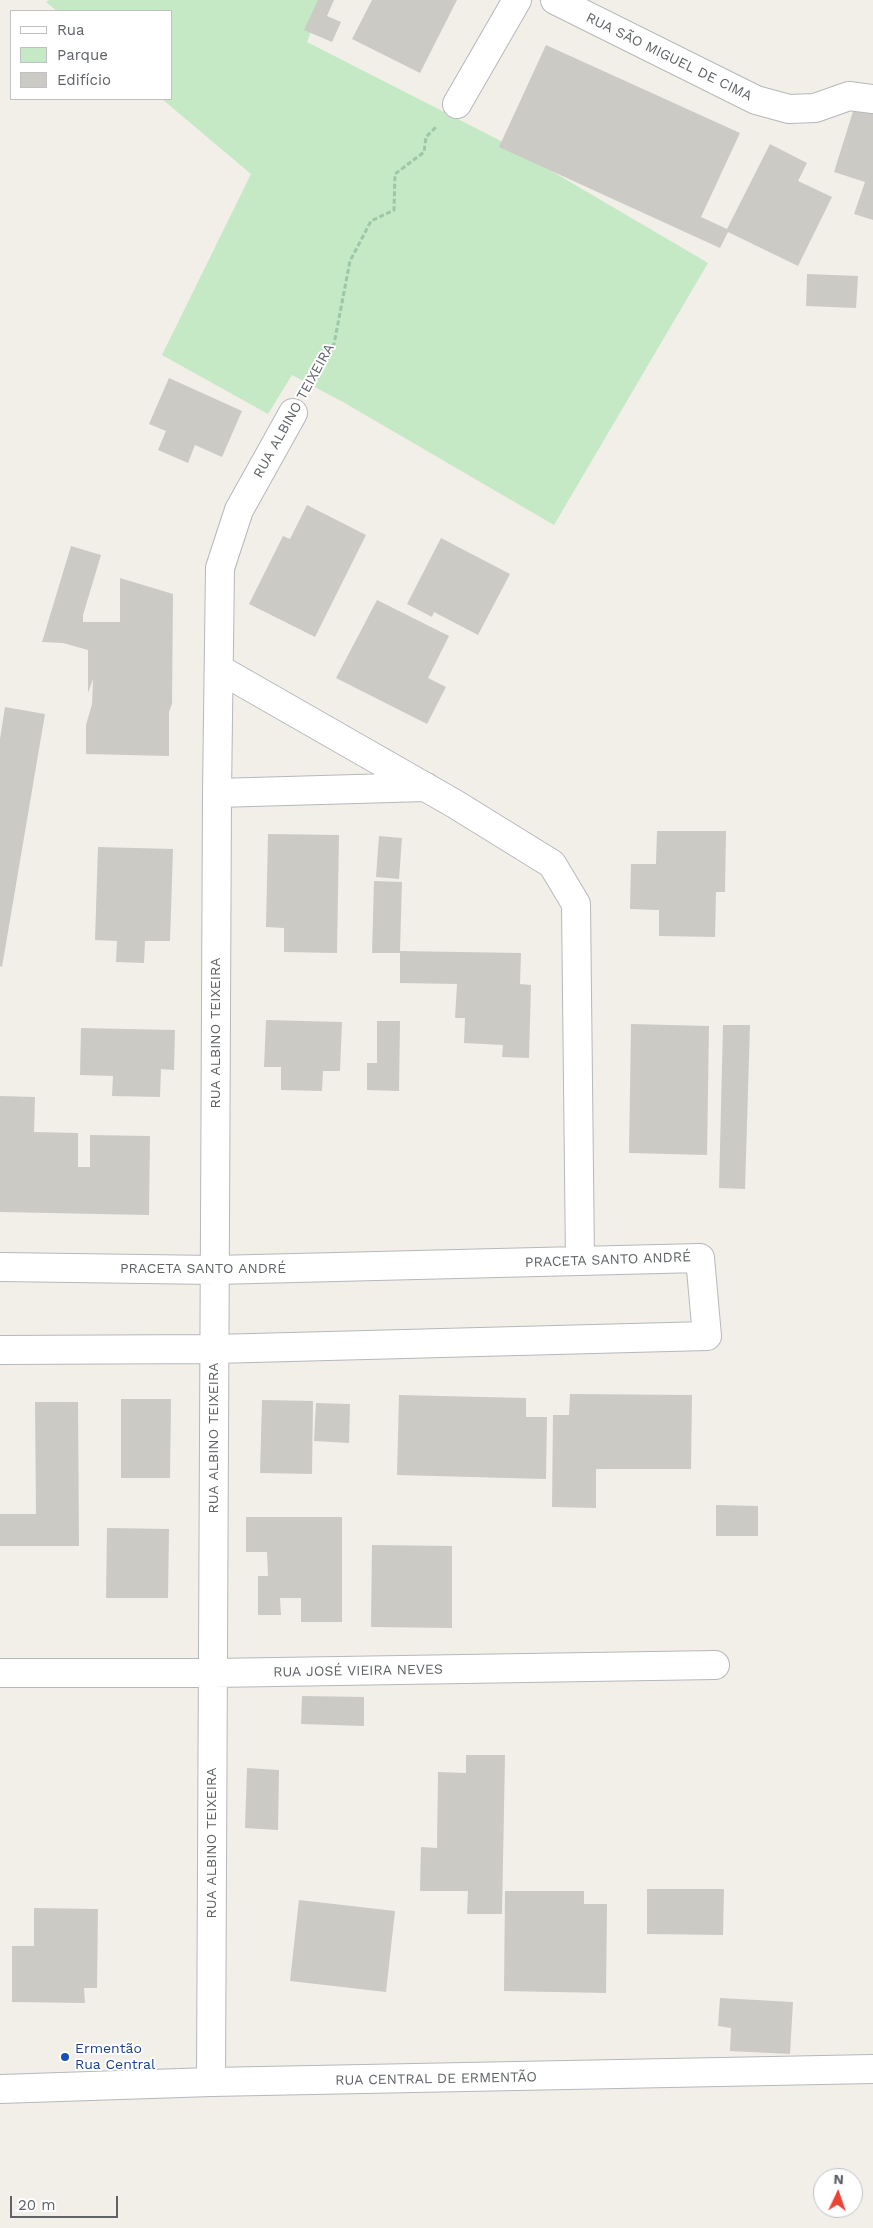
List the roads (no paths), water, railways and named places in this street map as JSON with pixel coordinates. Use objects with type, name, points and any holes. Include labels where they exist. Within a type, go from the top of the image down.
[{"type":"street","points":[[457,104],[517,0]]},
{"type":"street","name":"RUA SÃO MIGUEL DE CIMA","points":[[555,0],[756,100],[789,109],[815,108],[849,96],[873,99]]},
{"type":"street","name":"RUA ALBINO TEIXEIRA","points":[[211,2082],[217,794],[220,568],[239,510],[293,413]]},
{"type":"street","points":[[219,669],[426,787],[552,864],[576,904],[580,1261]]},
{"type":"street","points":[[217,794],[426,787]]},
{"type":"street","name":"PRACETA SANTO ANDRÉ","points":[[0,1267],[215,1270],[700,1258],[707,1336],[215,1349],[0,1350]]},
{"type":"street","name":"RUA JOSÉ VIEIRA NEVES","points":[[0,1673],[213,1673],[715,1665]]},
{"type":"street","name":"RUA CENTRAL DE ERMENTÃO","points":[[0,2089],[211,2082],[873,2069]]},
{"type":"place","name":"Ermentão Rua Central","points":[[65,2057]]}]
